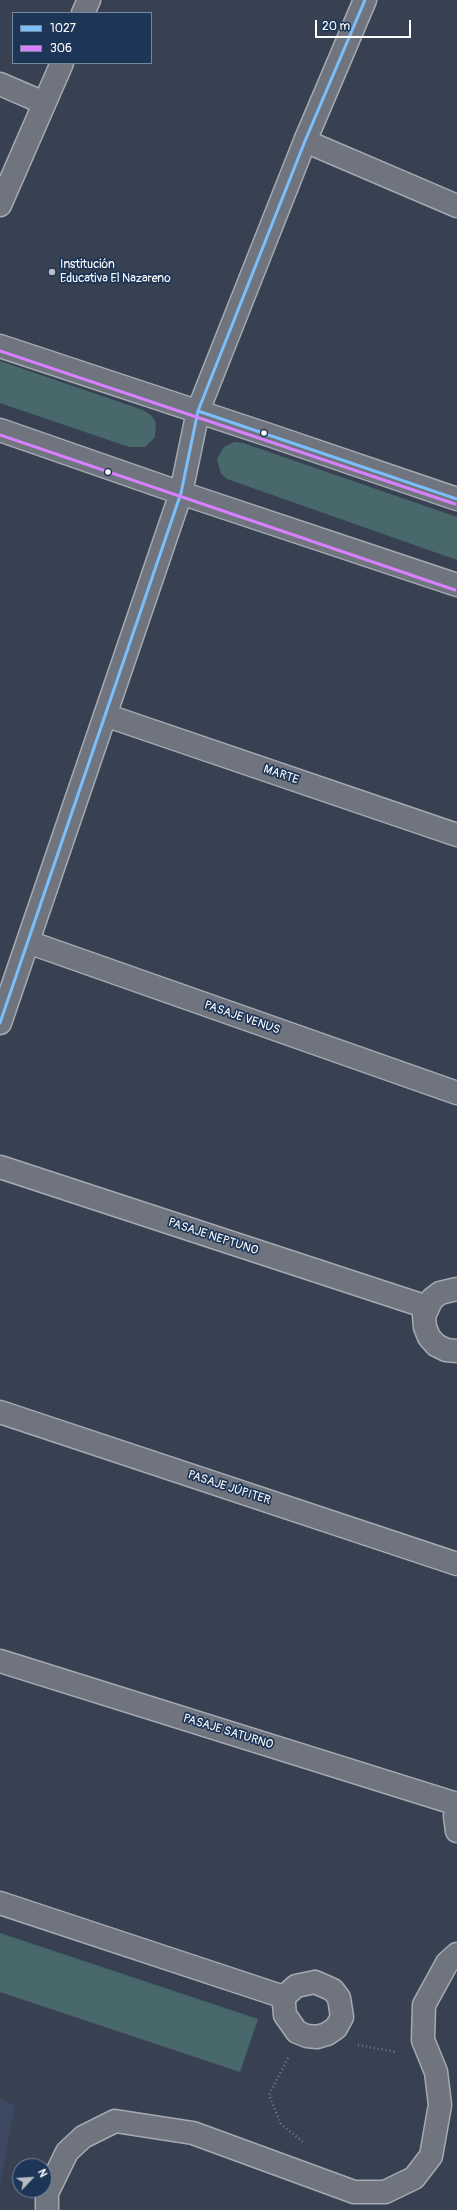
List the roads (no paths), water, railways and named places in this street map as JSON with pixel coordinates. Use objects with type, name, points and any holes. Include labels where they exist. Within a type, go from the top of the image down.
[{"type":"street","points":[[83,12],[89,0]]},
{"type":"street","points":[[0,1023],[181,493],[198,411],[305,141],[364,0]]},
{"type":"street","points":[[0,205],[62,64]]},
{"type":"street","points":[[0,84],[44,103]]},
{"type":"street","points":[[305,141],[457,206]]},
{"type":"street","points":[[0,346],[198,411],[457,499]]},
{"type":"street","points":[[0,430],[181,493],[457,585]]},
{"type":"street","name":"MARTE","points":[[105,715],[457,835]]},
{"type":"street","name":"PASAJE VENUS","points":[[28,942],[457,1093]]},
{"type":"street","name":"PASAJE NEPTUNO","points":[[0,1166],[427,1307]]},
{"type":"street","points":[[457,1290],[440,1293],[432,1299],[424,1316],[425,1327],[429,1337],[436,1345],[446,1350],[457,1351]]},
{"type":"street","name":"PASAJE JÚPITER","points":[[0,1412],[457,1564]]},
{"type":"street","name":"PASAJE SATURNO","points":[[0,1661],[457,1804]]},
{"type":"street","points":[[457,1808],[455,1816],[457,1830]]},
{"type":"street","points":[[0,1903],[284,1996]]},
{"type":"street","points":[[47,2210],[47,2193],[67,2152],[83,2136],[116,2121],[193,2133],[354,2192],[385,2192],[414,2178],[431,2156],[440,2105],[436,2072],[423,2040],[424,2005],[447,1963],[457,1954]]},
{"type":"street","points":[[315,1982],[324,1985],[333,1990],[339,1998],[342,2007],[341,2023],[328,2034],[317,2037],[301,2033],[290,2024],[285,2015],[284,1996],[296,1986],[305,1983],[315,1982]]},
{"type":"place","name":"Institución Educativa El Nazareno","points":[[52,272]]}]
